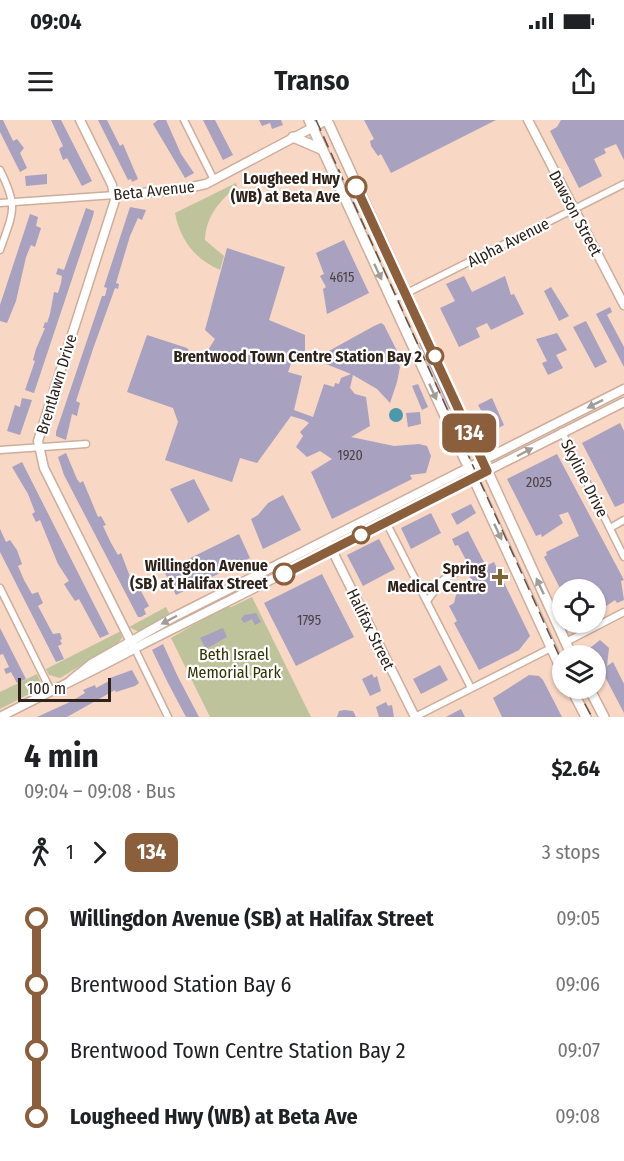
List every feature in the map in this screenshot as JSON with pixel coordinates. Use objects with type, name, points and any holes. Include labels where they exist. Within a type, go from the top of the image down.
[{"type":"main road","points":[[80,120],[115,195]]},
{"type":"main road","points":[[327,120],[567,645]]},
{"type":"main road","name":"Beta Avenue","points":[[115,195],[178,190],[214,180],[293,137],[311,124],[327,120]]},
{"type":"main road","name":"Dawson Street","points":[[528,120],[624,305]]},
{"type":"main road","points":[[311,124],[551,648]]},
{"type":"main road","points":[[293,137],[321,149]]},
{"type":"main road","name":"Brentlawn Drive","points":[[115,195],[115,202],[40,428],[38,447],[44,468],[133,645]]},
{"type":"main road","points":[[133,645],[327,541],[624,389]]},
{"type":"main road","points":[[0,717],[71,680],[77,673],[331,550],[624,402]]},
{"type":"main road","name":"Halifax Street","points":[[327,541],[415,717]]},
{"type":"main road","points":[[577,699],[586,717]]},
{"type":"main road","points":[[595,699],[604,717]]},
{"type":"street","points":[[184,120],[214,180]]},
{"type":"street","points":[[0,170],[13,202],[0,250]]},
{"type":"street","name":"Alpha Avenue","points":[[391,301],[624,184]]},
{"type":"street","name":"Beta Avenue","points":[[0,203],[115,195]]},
{"type":"street","name":"Skyline Drive","points":[[562,432],[624,557]]},
{"type":"street","points":[[0,450],[86,444]]},
{"type":"street","points":[[609,528],[624,520]]},
{"type":"street","points":[[386,522],[471,688]]},
{"type":"street","points":[[427,601],[443,580],[463,569]]},
{"type":"street","points":[[0,588],[51,691]]},
{"type":"street","points":[[566,642],[624,612]]},
{"type":"street","points":[[133,645],[168,717]]},
{"type":"street","points":[[415,717],[551,648]]},
{"type":"green space","points":[[236,183],[237,186],[215,210],[206,231],[205,240],[224,256],[220,270],[211,266],[190,248],[177,223],[175,213]]},
{"type":"green space","name":"Beth Israel Memorial Park","points":[[252,597],[311,717],[210,717],[171,638],[226,606],[231,607]]},
{"type":"green space","points":[[166,607],[170,615],[139,632],[129,627]]},
{"type":"green space","points":[[121,631],[122,638],[118,643],[60,678],[49,675],[46,669]]},
{"type":"green space","points":[[37,674],[41,683],[39,689],[0,709],[0,692]]},
{"type":"water","points":[[393,408],[399,408],[403,415],[399,422],[393,422],[389,418],[389,412]]},
{"type":"building","points":[[0,120],[3,120],[13,141],[17,139],[24,148],[20,153],[27,168],[20,172],[0,132]]},
{"type":"building","points":[[51,120],[61,120],[92,181],[82,186],[67,158],[63,160],[59,149],[63,146]]},
{"type":"building","points":[[98,120],[107,120],[120,146],[123,144],[138,179],[132,182],[131,179],[128,180]]},
{"type":"building","points":[[158,120],[166,120],[181,154],[194,173],[185,178],[153,124]]},
{"type":"building","points":[[203,120],[215,120],[233,155],[223,160]]},
{"type":"building","points":[[259,120],[281,120],[283,125],[272,129],[270,123],[262,126]]},
{"type":"building","points":[[364,120],[496,120],[391,173],[381,154],[378,156],[371,146],[370,141],[374,139]]},
{"type":"building","points":[[561,120],[624,120],[624,160],[616,144],[604,149],[606,153],[594,159],[602,176],[579,188],[550,131],[557,127]]},
{"type":"building","points":[[47,174],[47,184],[26,186],[25,176]]},
{"type":"building","points":[[130,207],[146,210],[142,220],[138,218],[130,236],[116,283],[119,284],[118,289],[115,288],[93,349],[76,401],[80,403],[77,416],[72,414],[66,440],[56,436],[56,432],[102,296],[105,296],[107,288],[104,287]]},
{"type":"building","points":[[86,208],[94,211],[93,216],[34,393],[25,390],[35,361],[33,360],[36,349],[50,314],[54,292],[58,293],[61,283],[62,276],[56,274],[58,268],[64,270]]},
{"type":"building","points":[[30,214],[38,217],[36,226],[41,228],[35,247],[31,245],[26,257],[16,301],[7,323],[0,321],[0,305]]},
{"type":"building","points":[[344,240],[369,293],[327,314],[323,289],[326,287],[320,276],[324,274],[316,253]]},
{"type":"building","points":[[227,248],[285,267],[269,320],[305,335],[305,361],[292,361],[288,372],[302,376],[294,410],[313,417],[324,384],[334,387],[335,383],[339,384],[341,378],[351,374],[326,364],[327,352],[374,326],[381,323],[384,325],[398,353],[395,355],[400,367],[397,382],[390,403],[377,389],[353,375],[350,388],[355,394],[366,397],[370,426],[351,437],[394,446],[419,444],[427,446],[431,456],[426,473],[410,475],[412,479],[332,519],[311,472],[332,459],[320,451],[307,457],[296,447],[303,436],[300,432],[309,423],[304,420],[291,416],[257,463],[240,458],[232,482],[165,460],[178,422],[173,408],[127,392],[147,335],[187,348],[197,361],[203,358],[215,339],[205,330]]},
{"type":"building","points":[[464,276],[472,292],[505,276],[511,295],[514,294],[524,314],[491,330],[487,323],[476,328],[480,337],[459,347],[440,308],[455,301],[446,284]]},
{"type":"building","points":[[551,287],[569,316],[559,321],[544,291]]},
{"type":"building","points":[[610,307],[612,312],[607,315],[624,347],[624,367],[596,314]]},
{"type":"building","points":[[586,321],[607,362],[595,368],[573,327]]},
{"type":"building","points":[[557,333],[567,350],[556,355],[563,368],[548,375],[542,363],[547,361],[536,339]]},
{"type":"building","points":[[421,342],[452,409],[449,409],[419,343]]},
{"type":"building","points":[[418,384],[428,407],[422,410],[412,386]]},
{"type":"building","points":[[22,398],[32,400],[20,435],[7,431],[15,405],[20,407]]},
{"type":"building","points":[[492,398],[504,425],[493,431],[478,405]]},
{"type":"building","points":[[420,412],[421,424],[408,427],[406,413]]},
{"type":"building","points":[[620,423],[624,431],[624,503],[615,507],[582,443]]},
{"type":"building","points":[[66,453],[77,479],[80,483],[83,481],[98,517],[101,516],[106,525],[103,526],[111,543],[118,555],[121,553],[132,582],[135,580],[149,606],[144,609],[146,614],[141,617],[138,617],[64,475],[58,457]]},
{"type":"building","points":[[557,454],[624,580],[621,581],[624,600],[617,603],[615,600],[606,606],[606,579],[555,579],[544,557],[547,555],[546,552],[579,536],[568,512],[559,515],[563,523],[542,537],[541,534],[536,536],[507,479]]},
{"type":"building","points":[[22,462],[109,634],[100,638],[79,599],[75,601],[64,584],[69,581],[58,564],[40,520],[36,522],[32,514],[35,512],[28,494],[12,467]]},
{"type":"building","points":[[194,479],[210,510],[188,523],[170,489]]},
{"type":"building","points":[[283,495],[301,530],[263,549],[251,519],[258,515],[268,503]]},
{"type":"building","points":[[471,504],[476,513],[457,525],[451,514]]},
{"type":"building","points":[[431,513],[441,533],[411,549],[401,528]]},
{"type":"building","points":[[0,529],[6,542],[10,540],[17,550],[22,564],[18,566],[24,580],[32,594],[38,592],[43,603],[38,606],[53,634],[60,633],[62,644],[58,646],[64,659],[56,662],[0,552]]},
{"type":"building","points":[[468,531],[486,566],[494,562],[530,636],[519,650],[479,670],[454,623],[457,621],[449,606],[454,603],[456,595],[473,583],[469,575],[473,573],[458,545],[455,546],[452,539]]},
{"type":"building","points":[[239,534],[250,558],[176,595],[164,571]]},
{"type":"building","points":[[379,539],[395,569],[363,586],[347,555]]},
{"type":"building","points":[[322,574],[354,637],[296,666],[264,603]]},
{"type":"building","points":[[256,613],[261,622],[255,625],[252,619],[244,623],[241,619],[244,615]]},
{"type":"building","points":[[0,628],[26,679],[17,683],[11,672],[6,674],[4,669],[9,667],[3,654],[0,655]]},
{"type":"building","points":[[223,628],[227,637],[206,649],[200,638]]},
{"type":"building","points":[[600,640],[606,645],[594,645]]},
{"type":"building","points":[[163,644],[199,717],[186,717],[168,683],[152,650]]},
{"type":"building","points":[[606,645],[609,648],[607,666],[613,662],[624,684],[624,713],[606,679]]},
{"type":"building","points":[[440,665],[448,680],[421,694],[413,679]]},
{"type":"building","points":[[132,670],[139,683],[135,686],[116,692],[115,690],[67,717],[37,717],[72,701],[85,693],[83,690],[95,685],[96,688],[111,680],[110,678]]},
{"type":"building","points":[[372,674],[374,678],[377,676],[381,691],[370,696],[362,679]]},
{"type":"building","points":[[529,675],[539,676],[562,717],[502,717],[493,698]]},
{"type":"building","points":[[386,702],[388,706],[392,705],[394,717],[379,717],[376,707]]},
{"type":"building","points":[[461,709],[465,717],[446,717]]},
{"type":"building","points":[[339,711],[353,711],[356,717],[337,717]]},
{"type":"railway","points":[[316,120],[554,645]]},
{"type":"railway","points":[[582,699],[592,717]]},
{"type":"bus line","name":"134","points":[[284,574],[487,471],[356,187]]},
{"type":"place","name":"Lougheed Hwy (WB) at Beta Ave","points":[[356,187]]},
{"type":"place","name":"Brentwood Town Centre Station Bay 2","points":[[435,356]]},
{"type":"place","name":"Willingdon Avenue (SB) at Halifax Street","points":[[284,574]]},
{"type":"place","name":"Spring Medical Centre","points":[[500,577]]}]
